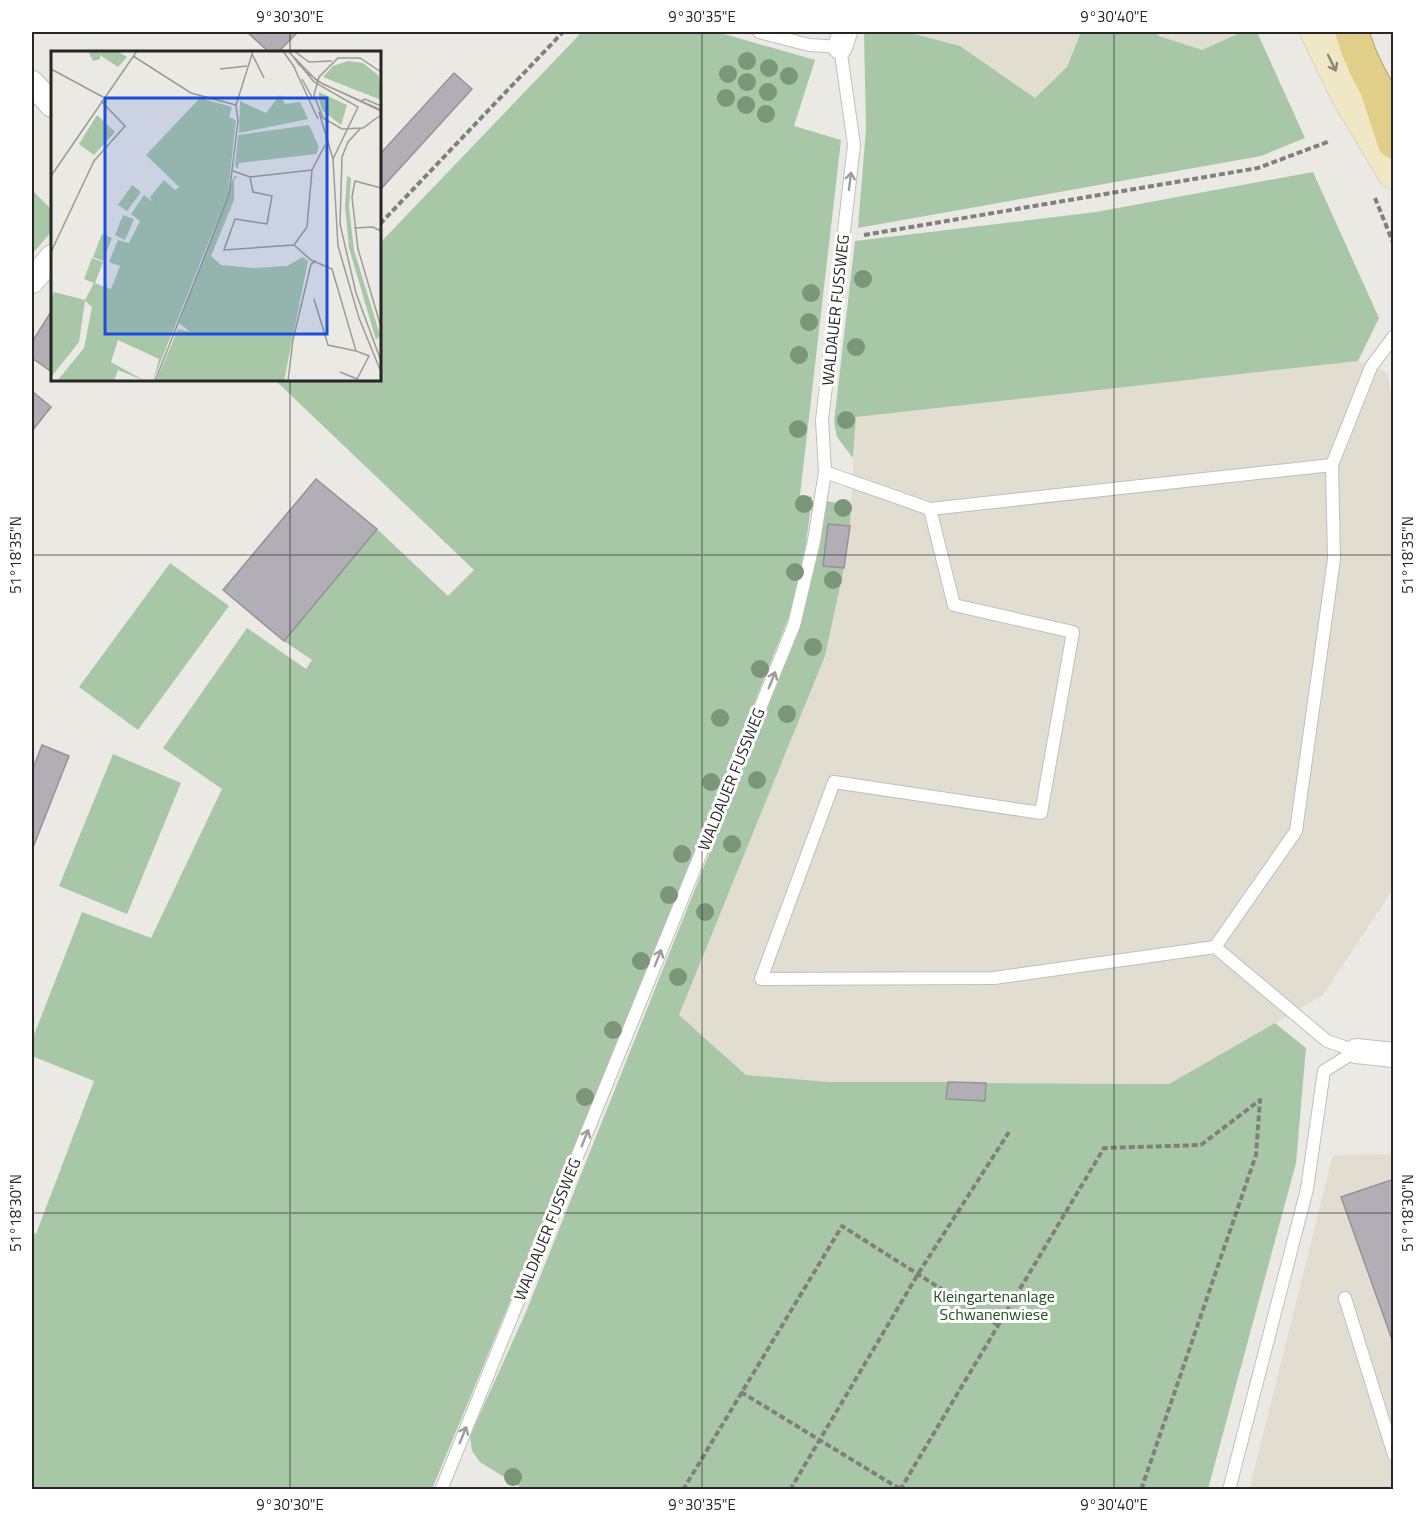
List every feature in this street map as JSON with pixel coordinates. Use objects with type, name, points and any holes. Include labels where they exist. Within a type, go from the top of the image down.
[{"type":"main road","points":[[1317,32],[1347,94],[1394,173]]},
{"type":"main road","points":[[1352,32],[1367,71],[1386,103],[1394,142]]},
{"type":"street","points":[[32,83],[51,104]]},
{"type":"street","points":[[32,281],[51,259]]},
{"type":"street","points":[[1356,1051],[1394,1055]]},
{"type":"lane","points":[[759,32],[809,45],[842,39]]},
{"type":"lane","name":"WALDAUER FUSSWEG","points":[[441,1490],[794,625],[814,541],[825,472],[822,420],[855,145],[842,39]]},
{"type":"lane","points":[[930,509],[954,605],[1073,632],[1041,813],[834,782],[761,979],[994,978],[1215,947],[1296,831],[1334,559],[1332,465],[1371,367],[1394,336]]},
{"type":"lane","points":[[825,472],[930,509],[1332,465]]},
{"type":"lane","points":[[1215,947],[1327,1041],[1356,1051]]},
{"type":"lane","points":[[1229,1490],[1307,1190],[1324,1071],[1356,1051]]},
{"type":"lane","points":[[1345,1298],[1394,1455]]},
{"type":"path","points":[[381,223],[563,32]]},
{"type":"path","points":[[843,239],[1258,168],[1330,141]]},
{"type":"path","points":[[1379,208],[1394,244]]},
{"type":"path","points":[[741,1392],[900,1489],[1104,1148],[1202,1145],[1260,1100],[1256,1155],[1141,1490]]},
{"type":"path","points":[[790,1490],[918,1274],[1009,1132]]},
{"type":"path","points":[[683,1490],[842,1226],[998,1325]]},
{"type":"shaded area","points":[[907,32],[1081,32],[1067,67],[1035,98],[960,46]]},
{"type":"shaded area","points":[[1156,32],[1242,32],[1202,50],[1158,36]]},
{"type":"shaded area","points":[[1357,361],[1388,373],[1394,419],[1393,889],[1323,995],[1169,1084],[827,1082],[746,1075],[679,1015],[825,656],[844,568],[850,526],[856,417]]},
{"type":"shaded area","points":[[1393,1154],[1393,1489],[1249,1490],[1333,1155]]},
{"type":"green space","points":[[582,32],[717,32],[815,60],[794,126],[841,140],[800,495],[812,497],[806,544],[790,614],[635,1001],[432,1489],[32,1489],[32,1232],[36,1234],[94,1081],[32,1056],[32,1040],[82,912],[151,938],[222,789],[163,748],[247,628],[306,669],[312,660],[284,641],[377,529],[448,596],[474,570],[276,381],[381,381],[381,242]]},
{"type":"green space","points":[[864,32],[907,32],[960,46],[1035,98],[1067,67],[1081,32],[1156,32],[1159,36],[1202,50],[1242,32],[1257,32],[1305,138],[1261,156],[858,228],[866,129]]},
{"type":"green space","points":[[1313,172],[1379,318],[1358,361],[856,417],[853,458],[837,437],[834,422],[855,241],[1096,212]]},
{"type":"green space","points":[[32,190],[51,209],[51,232],[32,254]]},
{"type":"green space","name":"Kleingartenanlage Schwanenwiese","points":[[827,501],[851,506],[850,526],[828,524],[823,566],[844,568],[825,656],[679,1015],[746,1075],[828,1082],[948,1082],[946,1098],[986,1083],[1169,1084],[1275,1023],[1306,1048],[1296,1163],[1208,1489],[523,1489],[480,1462],[472,1451],[470,1436],[526,1312],[795,639],[821,539]]},
{"type":"green space","points":[[170,563],[229,606],[138,730],[79,687]]},
{"type":"green space","points":[[113,754],[181,783],[127,914],[59,886]]},
{"type":"building","points":[[247,32],[298,32],[279,51],[268,51]]},
{"type":"building","points":[[454,73],[472,89],[381,189],[381,153]]},
{"type":"building","points":[[51,312],[51,371],[32,358],[32,342]]},
{"type":"building","points":[[32,391],[51,407],[32,431]]},
{"type":"building","points":[[316,479],[377,529],[284,641],[223,590]]},
{"type":"building","points":[[828,524],[850,526],[844,568],[823,566]]},
{"type":"building","points":[[42,745],[69,756],[32,850],[32,771]]},
{"type":"building","points":[[948,1082],[986,1083],[985,1101],[946,1099]]},
{"type":"building","points":[[1394,1179],[1394,1345],[1341,1197]]}]
